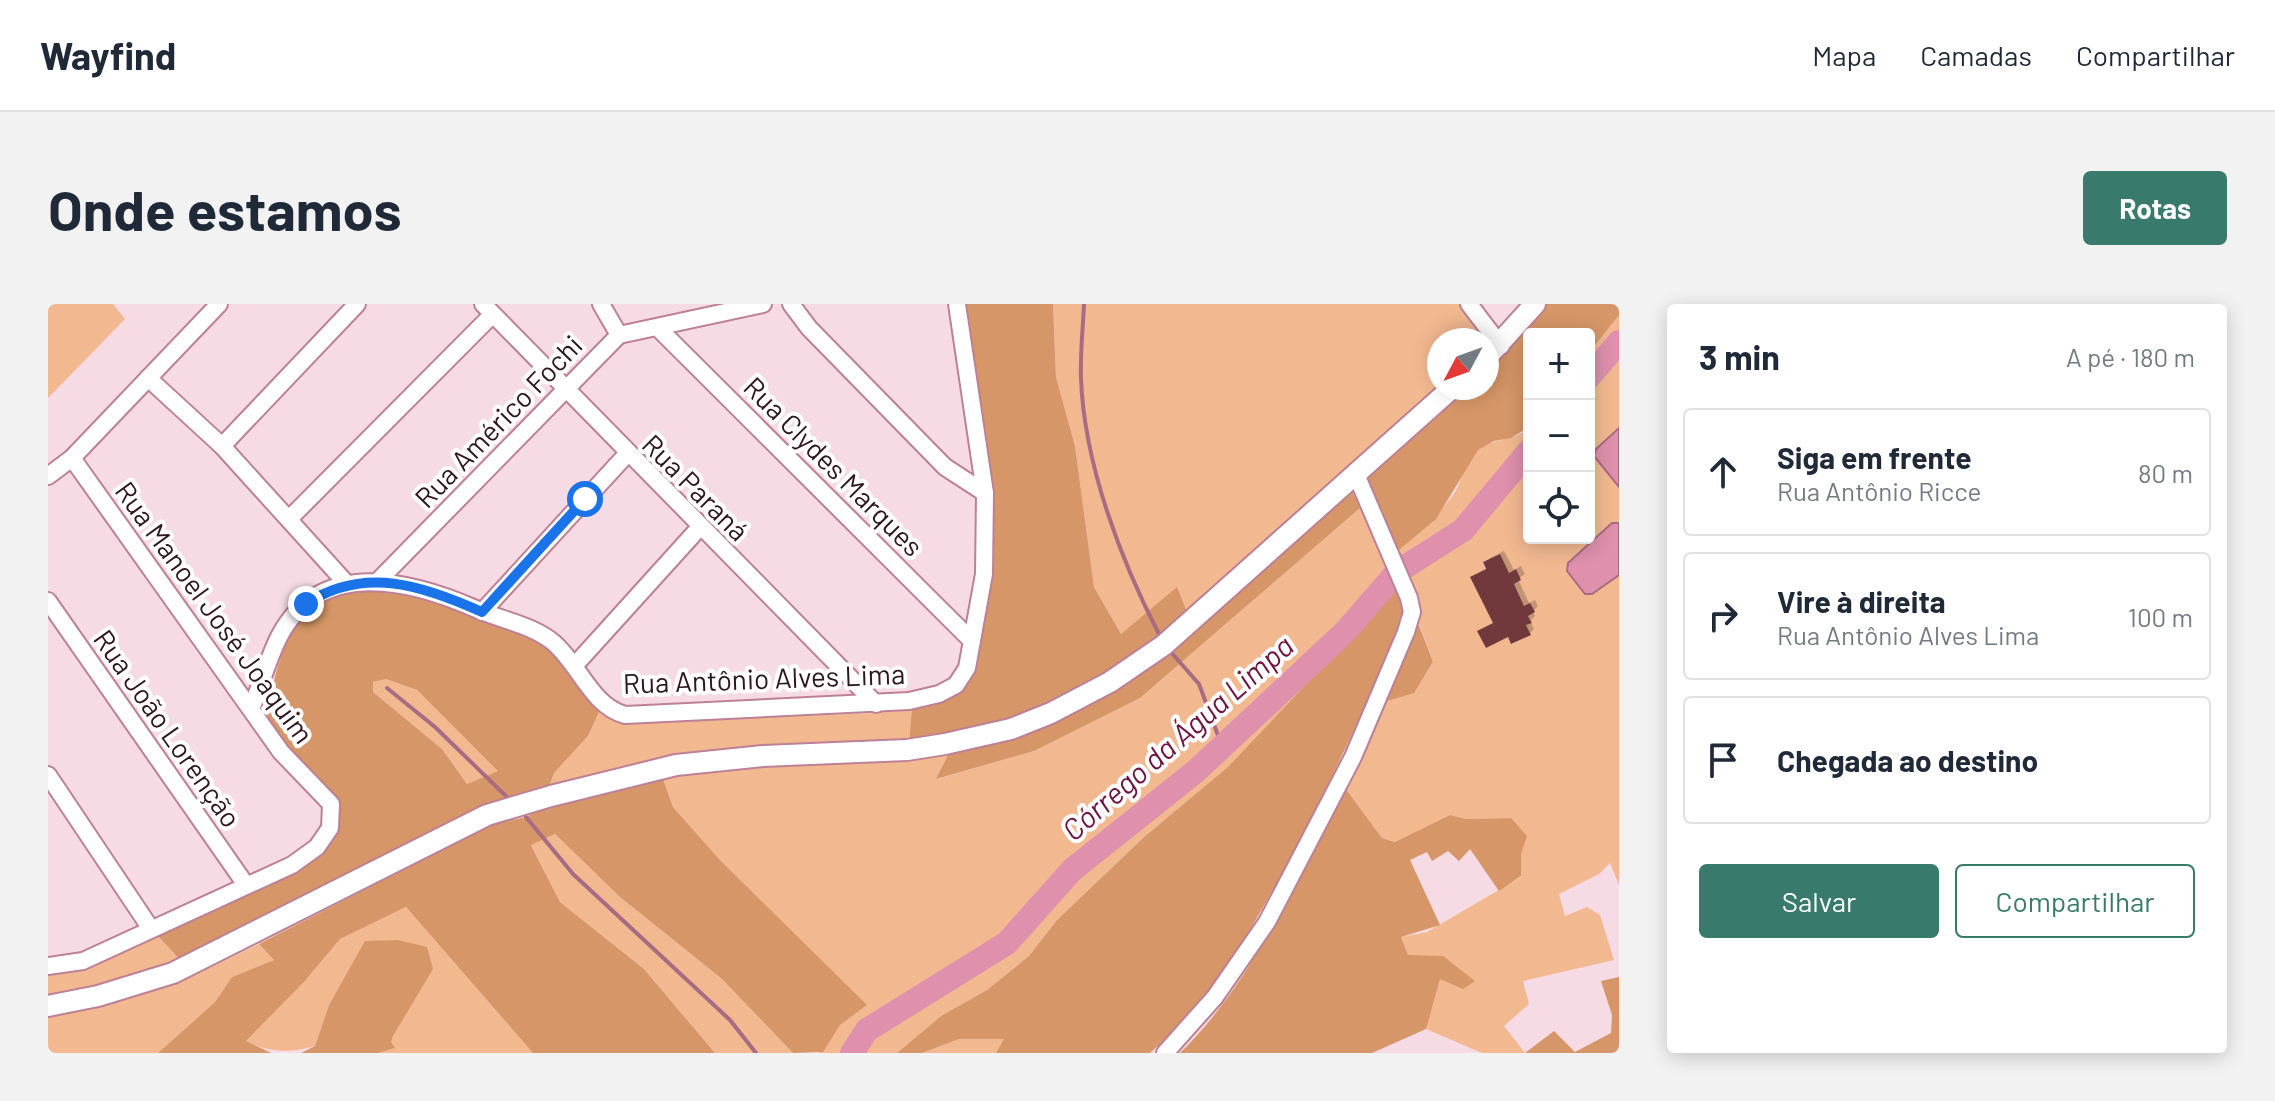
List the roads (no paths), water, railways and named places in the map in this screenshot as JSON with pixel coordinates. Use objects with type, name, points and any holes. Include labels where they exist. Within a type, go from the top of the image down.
[{"type":"main road","points":[[1499,346],[1535,304]]},
{"type":"main road","points":[[48,1006],[98,996],[173,973],[487,815],[551,796],[676,765],[763,756],[907,750],[1011,729],[1110,682],[1164,645],[1438,400]]},
{"type":"street","points":[[48,476],[72,458],[219,304]]},
{"type":"street","points":[[222,446],[357,304]]},
{"type":"street","points":[[601,304],[619,335]]},
{"type":"street","name":"Rua Américo Fochi","points":[[379,580],[619,335],[659,329],[763,304]]},
{"type":"street","points":[[791,304],[809,328],[945,467],[985,493]]},
{"type":"street","name":"Rua Antônio Alves Lima","points":[[251,709],[281,634],[306,604],[347,584],[379,580],[431,589],[551,640],[576,664],[604,707],[625,715],[876,704],[939,694],[956,685],[967,668],[984,574],[985,493],[957,304]]},
{"type":"street","points":[[1473,306],[1483,328]]},
{"type":"street","points":[[289,519],[487,310]]},
{"type":"street","name":"Rua Paraná","points":[[487,310],[876,704]]},
{"type":"street","name":"Rua Clydes Marques","points":[[659,329],[972,641]]},
{"type":"street","points":[[148,378],[222,446],[347,584]]},
{"type":"street","points":[[482,612],[627,454]]},
{"type":"street","name":"Rua Manoel José Joaquim","points":[[72,458],[281,752],[331,804],[330,828],[317,847],[292,865],[246,885]]},
{"type":"street","points":[[1165,1053],[1215,997],[1267,922],[1353,757],[1406,632],[1412,612],[1409,598],[1355,472]]},
{"type":"street","points":[[576,664],[700,527]]},
{"type":"street","name":"Rua João Lorenção","points":[[48,601],[246,885]]},
{"type":"street","points":[[48,775],[151,929]]},
{"type":"street","points":[[48,966],[83,961],[246,885]]},
{"type":"waterway","points":[[1084,304],[1081,378],[1089,444],[1119,544],[1160,636]]},
{"type":"waterway","name":"Córrego da Água Limpa","points":[[1595,370],[1619,342]]},
{"type":"waterway","name":"Córrego da Água Limpa","points":[[852,1053],[867,1030],[1007,943],[1072,870],[1196,771],[1345,632],[1397,572],[1463,530],[1523,458]]},
{"type":"waterway","points":[[1170,651],[1199,684],[1222,746]]},
{"type":"waterway","points":[[387,688],[435,727],[509,799]]},
{"type":"waterway","points":[[526,817],[573,874],[730,1020],[756,1053]]}]
